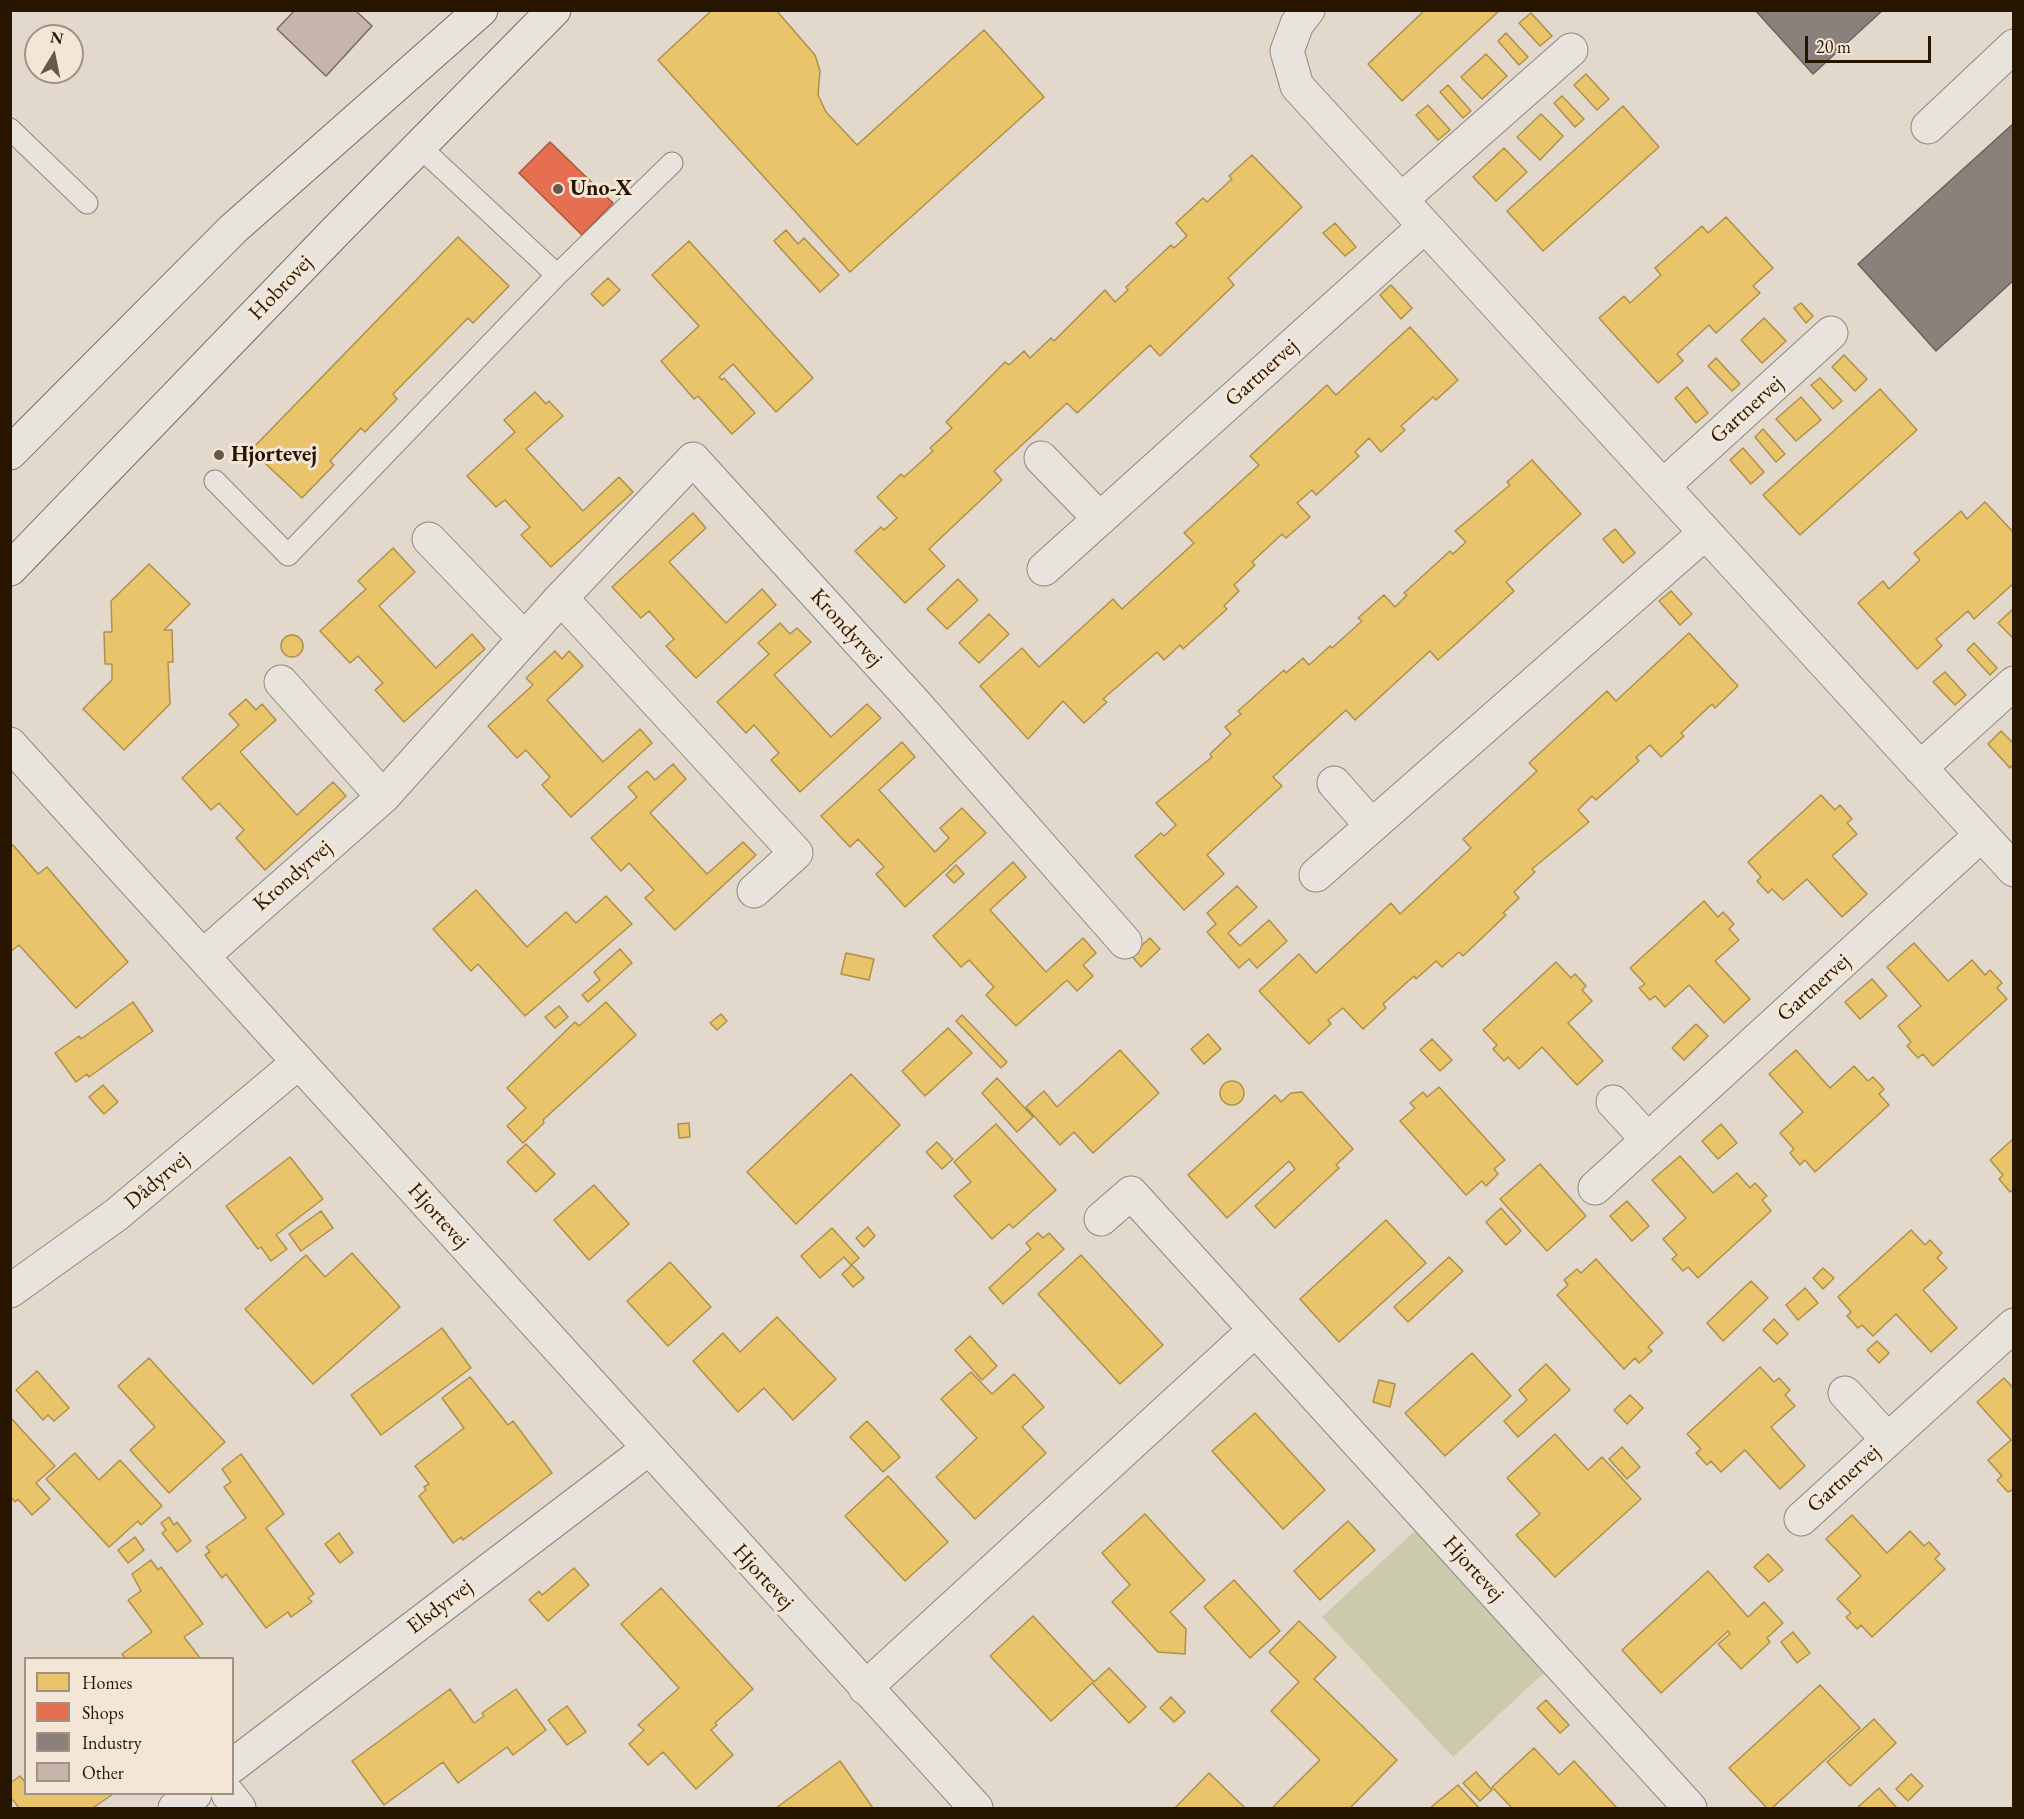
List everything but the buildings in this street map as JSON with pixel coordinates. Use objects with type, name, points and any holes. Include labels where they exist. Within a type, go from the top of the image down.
[{"type":"street","points":[[10,453],[234,229],[481,10]]},
{"type":"street","name":"Hobrovej","points":[[10,569],[311,257],[554,10]]},
{"type":"street","points":[[1308,10],[1297,24],[1287,51],[1297,86],[2013,870]]},
{"type":"street","points":[[1928,127],[2013,46]]},
{"type":"street","points":[[1401,200],[1571,50]]},
{"type":"street","name":"Gartnervej","points":[[1044,570],[1425,226]]},
{"type":"street","name":"Gartnervej","points":[[1663,486],[1831,333]]},
{"type":"street","points":[[1041,458],[1100,519]]},
{"type":"street","name":"Krondyrvej","points":[[203,956],[383,797],[524,638],[693,459],[914,702],[1125,942]]},
{"type":"street","points":[[1316,875],[1705,533]]},
{"type":"street","points":[[429,539],[524,638]]},
{"type":"street","points":[[561,598],[796,853],[754,891]]},
{"type":"street","points":[[281,682],[383,797]]},
{"type":"street","points":[[1920,768],[2013,683]]},
{"type":"street","name":"Hjortevej","points":[[10,744],[975,1809]]},
{"type":"street","points":[[1334,783],[1372,826]]},
{"type":"street","name":"Gartnervej","points":[[1595,1188],[1981,835]]},
{"type":"street","name":"Dådyrvej","points":[[10,1291],[116,1215],[299,1062]]},
{"type":"street","points":[[1613,1102],[1648,1140]]},
{"type":"street","name":"Hjortevej","points":[[1101,1220],[1131,1193],[1690,1809]]},
{"type":"street","name":"Gartnervej","points":[[1801,1519],[2013,1325]]},
{"type":"street","points":[[864,1688],[1255,1330]]},
{"type":"street","name":"Gartnervej","points":[[1845,1393],[1888,1440]]},
{"type":"street","name":"Elsdyrvej","points":[[234,1764],[648,1449]]},
{"type":"street","points":[[175,1809],[194,1795]]},
{"type":"street","points":[[229,1795],[239,1809]]},
{"type":"lane","points":[[10,129],[87,203]]},
{"type":"lane","points":[[420,147],[557,275]]},
{"type":"lane","points":[[215,481],[288,555],[557,275],[672,163]]},
{"type":"green space","points":[[1415,1531],[1546,1671],[1453,1757],[1322,1617]]},
{"type":"place","name":"Uno-X","points":[[558,189]]},
{"type":"place","name":"Hjortevej","points":[[219,455]]}]
